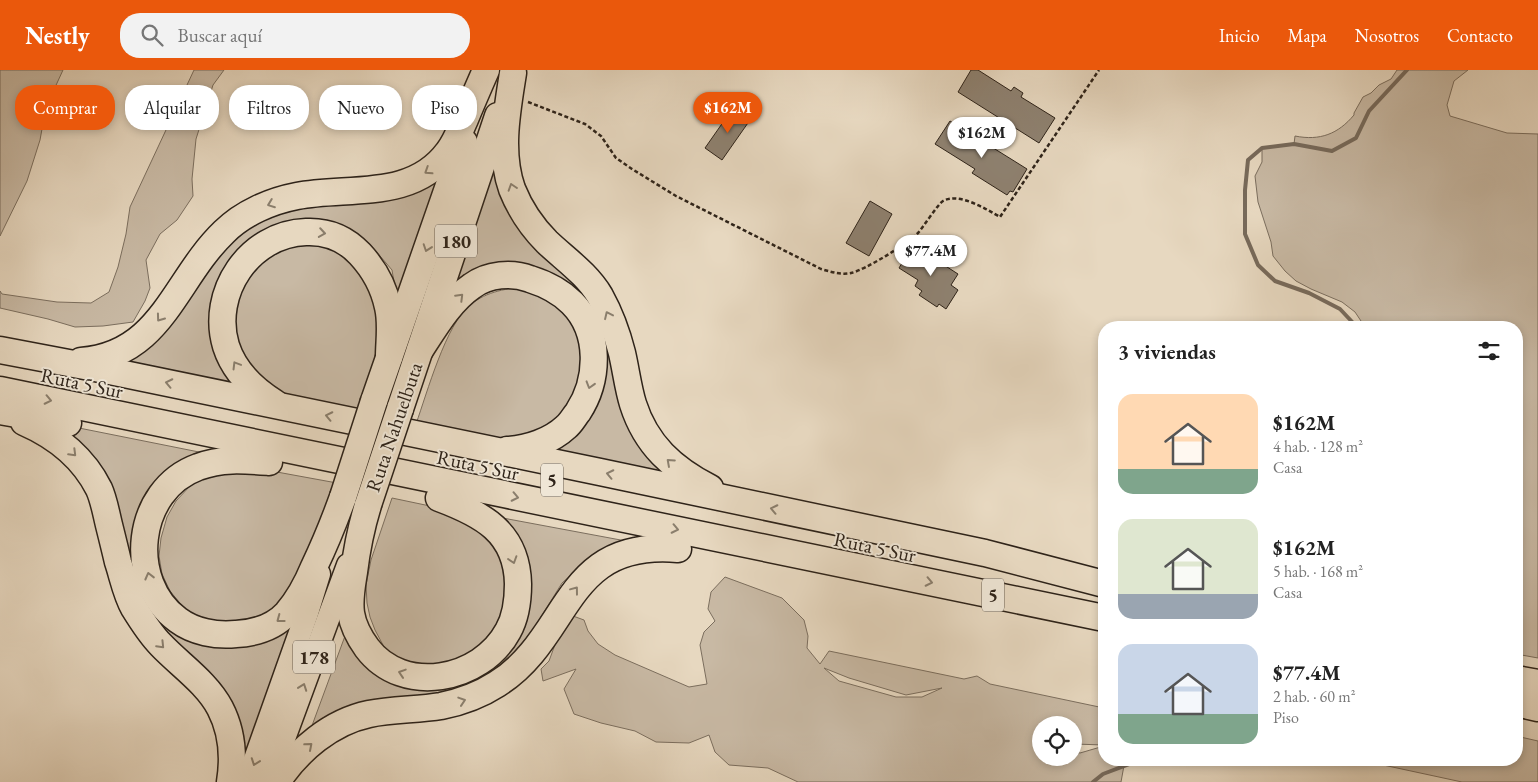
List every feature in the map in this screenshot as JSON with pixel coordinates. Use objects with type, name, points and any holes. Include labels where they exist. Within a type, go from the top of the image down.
[{"type":"highway","name":"Ruta Nahuelbuta","points":[[360,532],[442,282],[503,76]]},
{"type":"highway","name":"Ruta Nahuelbuta","points":[[331,533],[388,357],[503,76]]},
{"type":"highway","points":[[59,361],[94,360],[111,356],[127,349],[141,339],[153,327],[215,241],[236,222],[259,208],[286,198],[299,196],[385,189],[402,184],[429,170],[440,162],[503,76]]},
{"type":"highway","points":[[503,76],[506,163],[512,188],[521,210],[534,228],[588,280],[599,296],[615,330],[633,404],[651,440],[670,463],[682,472],[715,490],[743,502]]},
{"type":"highway","points":[[285,407],[259,392],[238,370],[227,348],[223,325],[224,302],[227,291],[235,276],[244,262],[270,241],[291,234],[314,232],[335,236],[354,248],[369,264],[384,294],[390,322],[388,357]]},
{"type":"highway","points":[[420,350],[459,297],[485,278],[511,275],[539,282],[553,288],[580,312],[590,335],[594,364],[593,379],[582,405],[568,426],[556,435],[531,446],[496,451]]},
{"type":"highway","points":[[0,350],[285,407],[985,553],[1098,582]]},
{"type":"highway","name":"Ruta 5 Sur","points":[[0,366],[1098,593]]},
{"type":"highway","name":"Ruta 5 Sur","points":[[0,390],[1098,617]]},
{"type":"highway","points":[[0,412],[45,418],[269,462],[678,549],[796,565],[881,572]]},
{"type":"highway","points":[[0,412],[42,430],[60,441],[71,450],[91,475],[105,507],[126,590],[133,606],[150,633],[197,680],[220,708],[232,745],[230,782]]},
{"type":"highway","points":[[269,462],[236,459],[220,460],[202,465],[188,471],[177,479],[161,495],[149,516],[145,532],[144,550],[148,576],[164,607],[180,621],[204,632],[242,634],[265,628],[286,614],[297,601],[331,533]]},
{"type":"highway","points":[[360,532],[351,594],[351,613],[358,634],[372,654],[393,670],[417,677],[441,677],[467,668],[489,655],[507,633],[513,621],[516,606],[518,577],[512,554],[498,531],[474,512],[440,498]]},
{"type":"highway","points":[[277,782],[308,746],[332,728],[344,722],[375,713],[455,703],[486,691],[522,664],[542,640],[578,585],[595,569],[605,562],[628,553],[653,548],[678,549]]},
{"type":"highway","points":[[1523,681],[1538,684]]},
{"type":"highway","points":[[1523,705],[1538,708]]},
{"type":"main road","name":"Ruta Nahuelbuta","points":[[268,782],[360,532]]},
{"type":"main road","name":"Ruta Nahuelbuta","points":[[247,782],[307,613],[331,533]]},
{"type":"path","points":[[503,76],[585,124],[601,136],[616,158],[676,196],[821,269],[835,273],[850,273],[862,269],[906,243],[917,234],[942,202],[952,199],[963,200],[977,204],[1000,217],[1099,70]]},
{"type":"shaded area","points":[[0,70],[63,70],[56,85],[15,85],[15,130],[42,130],[27,181],[0,236]]},
{"type":"shaded area","points":[[194,70],[224,70],[213,85],[187,85]]},
{"type":"shaded area","points":[[1397,70],[1468,70],[1454,81],[1447,105],[1450,116],[1507,133],[1538,134],[1538,658],[1523,655],[1523,321],[1361,321],[1355,312],[1342,302],[1296,281],[1285,271],[1273,256],[1271,242],[1258,202],[1255,176],[1262,162],[1262,148],[1294,144],[1295,136],[1313,138],[1335,131],[1354,115],[1363,97],[1391,79]]},
{"type":"shaded area","points":[[166,130],[199,130],[196,139],[192,179],[193,196],[177,220],[160,234],[146,260],[150,288],[133,322],[75,327],[0,308],[0,291],[2,294],[57,302],[91,303],[109,292],[118,267],[130,207]]},
{"type":"shaded area","points":[[496,149],[579,282],[677,477],[538,451],[599,393],[566,285],[453,285]]},
{"type":"shaded area","points":[[444,167],[394,312],[392,270],[369,243],[345,231],[333,228],[226,271],[240,386],[111,359],[183,294],[252,220]]},
{"type":"shaded area","points":[[294,244],[322,245],[345,255],[370,280],[383,341],[365,401],[353,413],[286,396],[251,374],[228,318],[254,262]]},
{"type":"shaded area","points":[[528,287],[569,311],[587,349],[570,409],[537,432],[499,439],[416,424],[438,360],[461,314],[483,296],[505,289]]},
{"type":"shaded area","points":[[54,423],[209,454],[144,512],[174,625],[295,620],[247,770],[159,637],[128,579]]},
{"type":"shaded area","points":[[255,468],[337,483],[287,605],[236,627],[200,618],[184,608],[170,591],[162,574],[159,556],[161,538],[167,517],[176,501],[190,486],[207,476]]},
{"type":"shaded area","points":[[392,498],[449,510],[496,540],[511,590],[491,644],[439,668],[406,663],[392,654],[383,645],[370,617],[366,585],[371,560]]},
{"type":"shaded area","points":[[492,516],[626,541],[598,552],[562,583],[534,628],[509,660],[478,684],[310,731],[345,636],[413,684],[517,630]]},
{"type":"shaded area","points":[[725,577],[782,598],[804,620],[808,636],[807,648],[820,664],[829,651],[964,679],[977,676],[990,684],[1098,707],[1098,745],[1082,744],[1082,716],[1032,716],[1032,766],[1082,766],[1082,752],[1098,748],[1098,766],[1124,766],[1121,782],[798,782],[768,768],[729,765],[715,752],[709,735],[689,743],[656,742],[635,731],[574,714],[564,689],[576,669],[543,681],[541,669],[549,661],[560,631],[573,616],[584,620],[588,631],[598,644],[615,655],[689,687],[707,684],[700,645],[704,632],[715,621],[708,609],[711,592]],"holes":[[[824,668],[849,678],[906,695],[942,688],[922,697],[896,697],[839,681]]]},
{"type":"shaded area","points":[[1523,738],[1538,741],[1538,782],[1462,782],[1388,766],[1523,766]]},
{"type":"building","points":[[971,70],[978,70],[1011,91],[1014,87],[1023,93],[1021,97],[1055,118],[1039,143],[958,92]]},
{"type":"building","points":[[733,108],[750,120],[722,160],[705,148]]},
{"type":"building","points":[[950,121],[1027,169],[1013,192],[1010,191],[1007,195],[972,173],[975,169],[935,144]]},
{"type":"building","points":[[870,201],[892,214],[869,256],[846,243]]},
{"type":"building","points":[[913,245],[958,274],[951,285],[958,290],[946,309],[939,304],[937,307],[919,295],[922,291],[915,286],[918,280],[899,268]]},
{"type":"waterway","points":[[1351,321],[1340,309],[1309,293],[1275,281],[1258,265],[1245,234],[1245,190],[1248,160],[1262,148],[1294,144],[1332,151],[1356,138],[1369,111],[1407,70]]},
{"type":"waterway","points":[[1093,782],[1103,774],[1124,766]]}]
